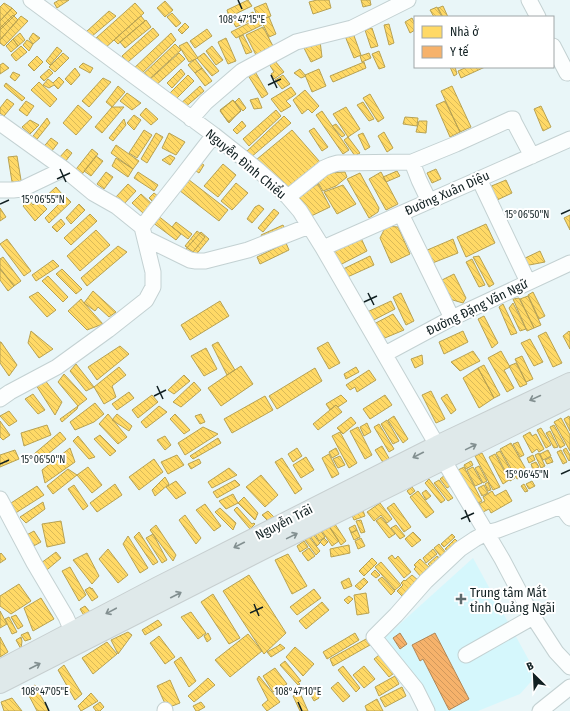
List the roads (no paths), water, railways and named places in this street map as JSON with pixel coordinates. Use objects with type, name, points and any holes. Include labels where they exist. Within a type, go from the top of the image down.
[{"type":"main road","name":"Nguyễn Trãi","points":[[0,684],[143,603],[440,453],[570,382]]},
{"type":"main road","name":"Nguyễn Trãi","points":[[440,453],[570,398]]},
{"type":"main road","name":"Nguyễn Trãi","points":[[0,669],[72,631],[143,603]]},
{"type":"street","name":"Nguyễn Đình Chiểu","points":[[31,0],[214,135],[258,170],[288,197],[300,211],[324,248],[385,354],[533,617],[556,652],[570,667]]},
{"type":"street","points":[[191,119],[206,102],[242,71],[296,42],[352,28],[408,0]]},
{"type":"street","points":[[529,0],[537,16]]},
{"type":"street","points":[[554,48],[567,73]]},
{"type":"street","points":[[288,197],[324,168],[330,165],[338,163],[412,162],[510,119],[513,119],[532,156]]},
{"type":"street","points":[[0,123],[64,169],[93,193],[116,206],[144,232],[190,260],[200,261],[248,250],[309,226]]},
{"type":"street","points":[[0,399],[10,392],[58,367],[146,300],[152,287],[153,272],[144,232],[180,179],[214,135]]},
{"type":"street","name":"Đường Xuân Diệu","points":[[324,248],[570,139]]},
{"type":"street","points":[[412,162],[429,201]]},
{"type":"street","points":[[0,190],[22,189],[64,169]]},
{"type":"street","points":[[479,179],[528,282]]},
{"type":"street","points":[[401,214],[452,318]]},
{"type":"street","name":"Đường Đặng Văn Ngữ","points":[[385,354],[452,318],[570,263]]},
{"type":"street","points":[[0,499],[34,563],[66,617],[72,631]]},
{"type":"street","points":[[427,711],[416,689],[374,637],[426,581],[460,550],[475,539],[486,533],[567,509]]},
{"type":"street","points":[[466,655],[533,617]]},
{"type":"street","points":[[540,711],[570,687]]},
{"type":"place","name":"Trung tâm Mắt tỉnh Quảng Ngãi","points":[[461,599]]}]
